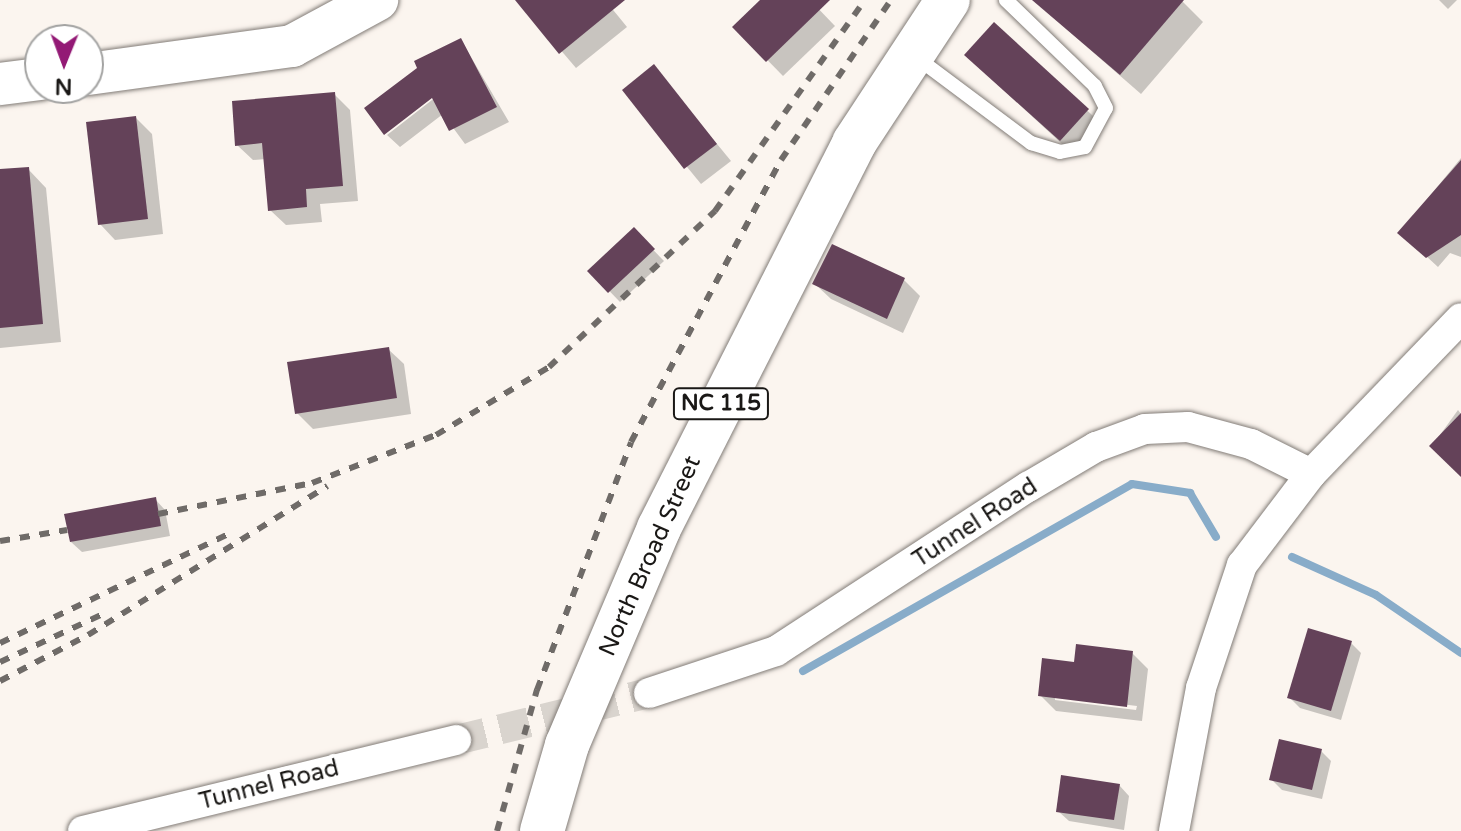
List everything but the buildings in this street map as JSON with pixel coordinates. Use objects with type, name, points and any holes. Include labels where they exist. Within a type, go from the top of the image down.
[{"type":"main road","points":[[104,72],[292,46],[377,0]]},
{"type":"main road","name":"North Broad Street","points":[[542,831],[567,745],[659,528],[854,143],[948,0]]},
{"type":"main road","points":[[0,84],[24,81]]},
{"type":"street","points":[[1174,831],[1215,634],[1242,565],[1311,474],[1461,318]]},
{"type":"street","name":"Tunnel Road","points":[[649,693],[776,651],[1028,487],[1096,447],[1145,429],[1188,427],[1251,444],[1311,474]]},
{"type":"street","name":"Tunnel Road","points":[[83,831],[456,740]]},
{"type":"lane","points":[[912,55],[1031,143],[1060,152],[1085,147],[1106,108],[1095,86],[1006,0]]},
{"type":"waterway","points":[[803,671],[1132,484],[1190,493],[1216,537]]},
{"type":"waterway","points":[[1292,557],[1376,595],[1461,653]]},
{"type":"tunnel","points":[[456,740],[649,693]]},
{"type":"railway","points":[[158,514],[312,483],[436,435],[549,367],[715,211],[865,0]]},
{"type":"railway","points":[[497,831],[537,690],[631,442],[781,160],[891,0]]},
{"type":"railway","points":[[0,681],[88,635],[327,486]]},
{"type":"railway","points":[[0,541],[67,530]]},
{"type":"railway","points":[[0,643],[229,534]]},
{"type":"railway","points":[[0,662],[107,612]]}]
